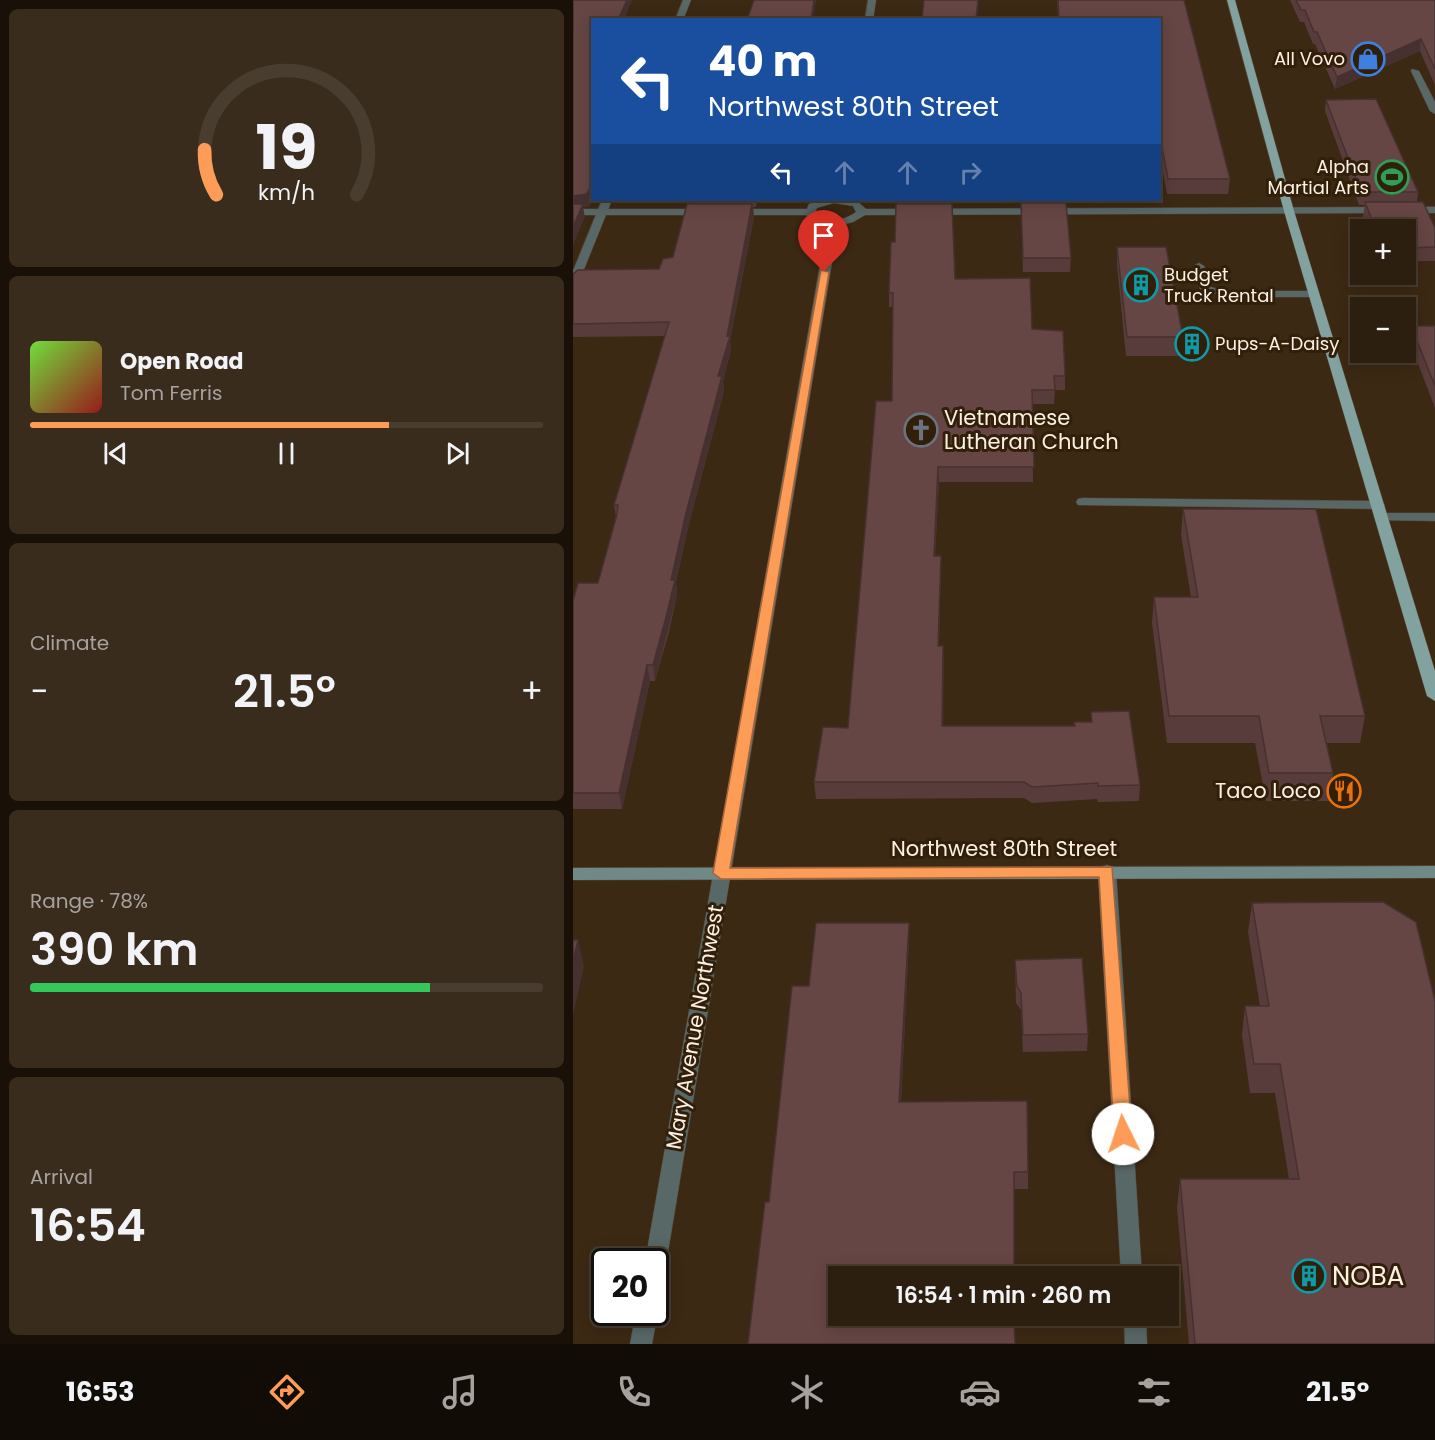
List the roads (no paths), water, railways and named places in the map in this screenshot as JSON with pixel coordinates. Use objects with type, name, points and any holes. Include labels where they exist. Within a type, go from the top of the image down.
[{"type":"main road","points":[[1231,0],[1289,211],[1435,696]]},
{"type":"street","points":[[680,18],[687,0]]},
{"type":"street","points":[[869,18],[872,0]]},
{"type":"street","points":[[1415,71],[1435,111]]},
{"type":"street","points":[[573,284],[607,201]]},
{"type":"street","points":[[810,212],[819,203],[832,201]]},
{"type":"street","points":[[844,201],[856,203],[862,212]]},
{"type":"street","points":[[573,212],[810,212],[819,220],[833,223],[853,219],[862,212],[1435,210]]},
{"type":"street","name":"Mary Avenue Northwest","points":[[658,1248],[833,223]]},
{"type":"street","points":[[1199,266],[1206,289],[1216,292],[1314,294]]},
{"type":"street","points":[[1083,502],[1379,511],[1435,517]]},
{"type":"street","points":[[1107,871],[1131,1266]]},
{"type":"street","name":"Northwest 80th Street","points":[[573,874],[1435,872]]},
{"type":"street","points":[[641,1344],[644,1326]]},
{"type":"street","points":[[1135,1326],[1136,1344]]},
{"type":"place","name":"All Vovo","points":[[1368,59]]},
{"type":"place","name":"Alpha Martial Arts","points":[[1392,177]]},
{"type":"place","name":"Budget Truck Rental","points":[[1141,285]]},
{"type":"place","name":"Pups-A-Daisy","points":[[1192,344]]},
{"type":"place","name":"Vietnamese Lutheran Church","points":[[921,430]]},
{"type":"place","name":"Taco Loco","points":[[1344,791]]},
{"type":"place","name":"NOBA","points":[[1309,1276]]}]
